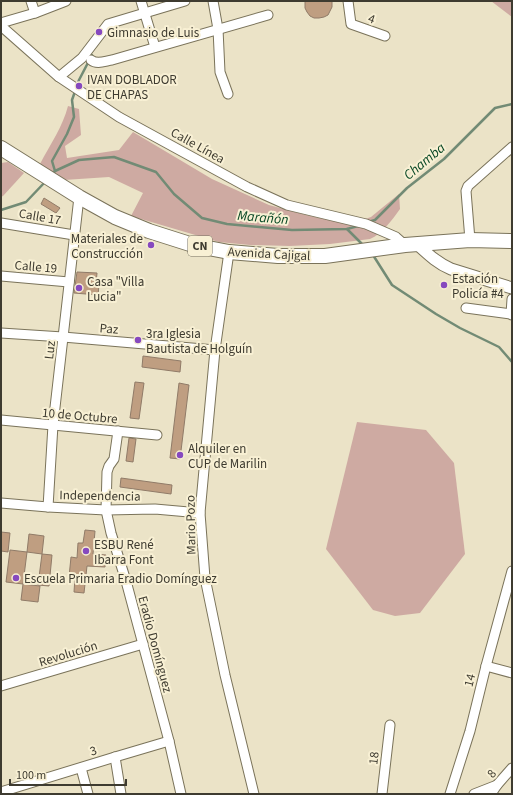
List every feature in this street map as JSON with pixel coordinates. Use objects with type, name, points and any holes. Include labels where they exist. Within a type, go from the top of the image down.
[{"type":"main road","name":"Avenida Cajigal","points":[[1,148],[79,197],[115,217],[149,231],[193,245],[229,252],[278,256],[325,256],[411,245],[470,240],[512,241]]},
{"type":"street","points":[[31,1],[35,12]]},
{"type":"street","points":[[1,25],[66,1]]},
{"type":"street","points":[[141,1],[155,47]]},
{"type":"street","points":[[59,77],[82,58],[108,24],[184,1]]},
{"type":"street","points":[[213,1],[218,29],[220,72],[228,94]]},
{"type":"street","name":"4","points":[[348,1],[351,24],[384,36]]},
{"type":"street","points":[[91,60],[98,63],[268,15]]},
{"type":"street","name":"Calle Línea","points":[[1,25],[59,77],[81,93],[119,117],[247,186],[287,205],[362,223],[411,245]]},
{"type":"street","points":[[470,240],[467,188],[512,147]]},
{"type":"street","name":"Luz","points":[[48,507],[53,425],[79,197]]},
{"type":"street","name":"Calle 17","points":[[1,223],[74,235]]},
{"type":"street","points":[[411,245],[442,265],[451,269],[512,288]]},
{"type":"street","name":"Mario Pozo","points":[[229,252],[215,350],[200,513],[204,578],[225,675],[254,794]]},
{"type":"street","name":"Calle 19","points":[[1,276],[69,282]]},
{"type":"street","points":[[466,308],[512,315],[512,299]]},
{"type":"street","name":"Paz","points":[[1,332],[215,350]]},
{"type":"street","name":"10 de Octubre","points":[[1,420],[157,435]]},
{"type":"street","name":"Eradio Domínguez","points":[[118,431],[114,459],[107,472],[106,510],[111,533],[126,581],[169,742],[181,794]]},
{"type":"street","name":"Independencia","points":[[1,503],[106,510],[155,509],[200,513]]},
{"type":"street","name":"14","points":[[450,794],[470,731],[512,571]]},
{"type":"street","name":"Revolución","points":[[1,686],[142,644]]},
{"type":"street","points":[[486,666],[512,673]]},
{"type":"street","name":"18","points":[[382,794],[390,725]]},
{"type":"street","name":"3","points":[[1,792],[20,790],[115,757],[169,742]]},
{"type":"street","points":[[115,757],[121,794]]},
{"type":"street","points":[[81,768],[88,794]]},
{"type":"street","name":"8","points":[[491,794],[512,768]]},
{"type":"street","points":[[474,794],[497,785]]},
{"type":"shaded area","points":[[491,1],[512,1],[512,17]]},
{"type":"shaded area","points":[[68,106],[79,109],[81,135],[65,146],[67,158],[119,150],[133,132],[212,179],[269,205],[346,224],[371,217],[399,194],[400,209],[383,230],[370,239],[330,244],[290,246],[250,245],[219,242],[131,216],[143,193],[109,177],[64,180],[40,164],[60,128]]},
{"type":"shaded area","points":[[8,162],[24,173],[1,197],[1,163]]},
{"type":"shaded area","points":[[357,422],[426,430],[454,463],[465,554],[420,613],[395,616],[373,610],[326,549]]},
{"type":"building","points":[[305,1],[332,1],[332,7],[328,15],[314,18],[307,12],[305,8]]},
{"type":"building","points":[[44,198],[60,208],[56,213],[41,204]]},
{"type":"building","points":[[77,272],[97,273],[96,284],[99,285],[98,295],[74,293]]},
{"type":"building","points":[[143,356],[181,361],[180,372],[142,367]]},
{"type":"building","points":[[135,382],[144,383],[139,419],[130,418]]},
{"type":"building","points":[[179,383],[189,385],[180,459],[170,458]]},
{"type":"building","points":[[129,438],[136,439],[133,462],[126,461]]},
{"type":"building","points":[[121,478],[172,485],[171,494],[120,487]]},
{"type":"building","points":[[85,530],[95,531],[93,554],[106,555],[105,567],[87,566],[84,593],[74,592],[75,578],[69,577],[71,557],[77,558],[78,543],[83,543]]},
{"type":"building","points":[[1,532],[10,533],[8,552],[1,551]]},
{"type":"building","points":[[29,534],[44,536],[42,554],[27,552]]},
{"type":"building","points":[[10,550],[27,552],[23,584],[6,582]]},
{"type":"building","points":[[42,554],[52,555],[49,586],[38,585]]},
{"type":"building","points":[[23,584],[40,586],[38,602],[21,600]]},
{"type":"waterway","points":[[55,171],[52,161],[67,134],[74,117],[72,100],[79,80],[92,55]]},
{"type":"waterway","name":"Chamba","points":[[368,222],[375,220],[407,188],[444,159],[495,108],[512,104]]},
{"type":"waterway","name":"Marañón","points":[[52,174],[55,171],[79,160],[114,157],[156,172],[174,194],[202,218],[227,224],[292,230],[347,229],[358,226]]},
{"type":"waterway","name":"Marañón","points":[[1,210],[26,202],[46,181]]},
{"type":"waterway","name":"Marañón","points":[[347,229],[363,245]]},
{"type":"waterway","name":"Marañón","points":[[373,255],[392,285],[460,328],[499,347],[512,362]]},
{"type":"place","name":"Gimnasio de Luis","points":[[99,32]]},
{"type":"place","name":"IVAN DOBLADOR DE CHAPAS","points":[[79,86]]},
{"type":"place","name":"Materiales de Construcción","points":[[151,245]]},
{"type":"place","name":"Estación Policía #4","points":[[444,285]]},
{"type":"place","name":"Casa \"Villa Lucia\"","points":[[79,288]]},
{"type":"place","name":"3ra Iglesia Bautista de Holguín","points":[[138,340]]},
{"type":"place","name":"Alquiler en CUP de Marilin","points":[[180,455]]},
{"type":"place","name":"ESBU René Ibarra Font","points":[[86,551]]},
{"type":"place","name":"Escuela Primaria Eradio Domínguez","points":[[16,578]]}]
